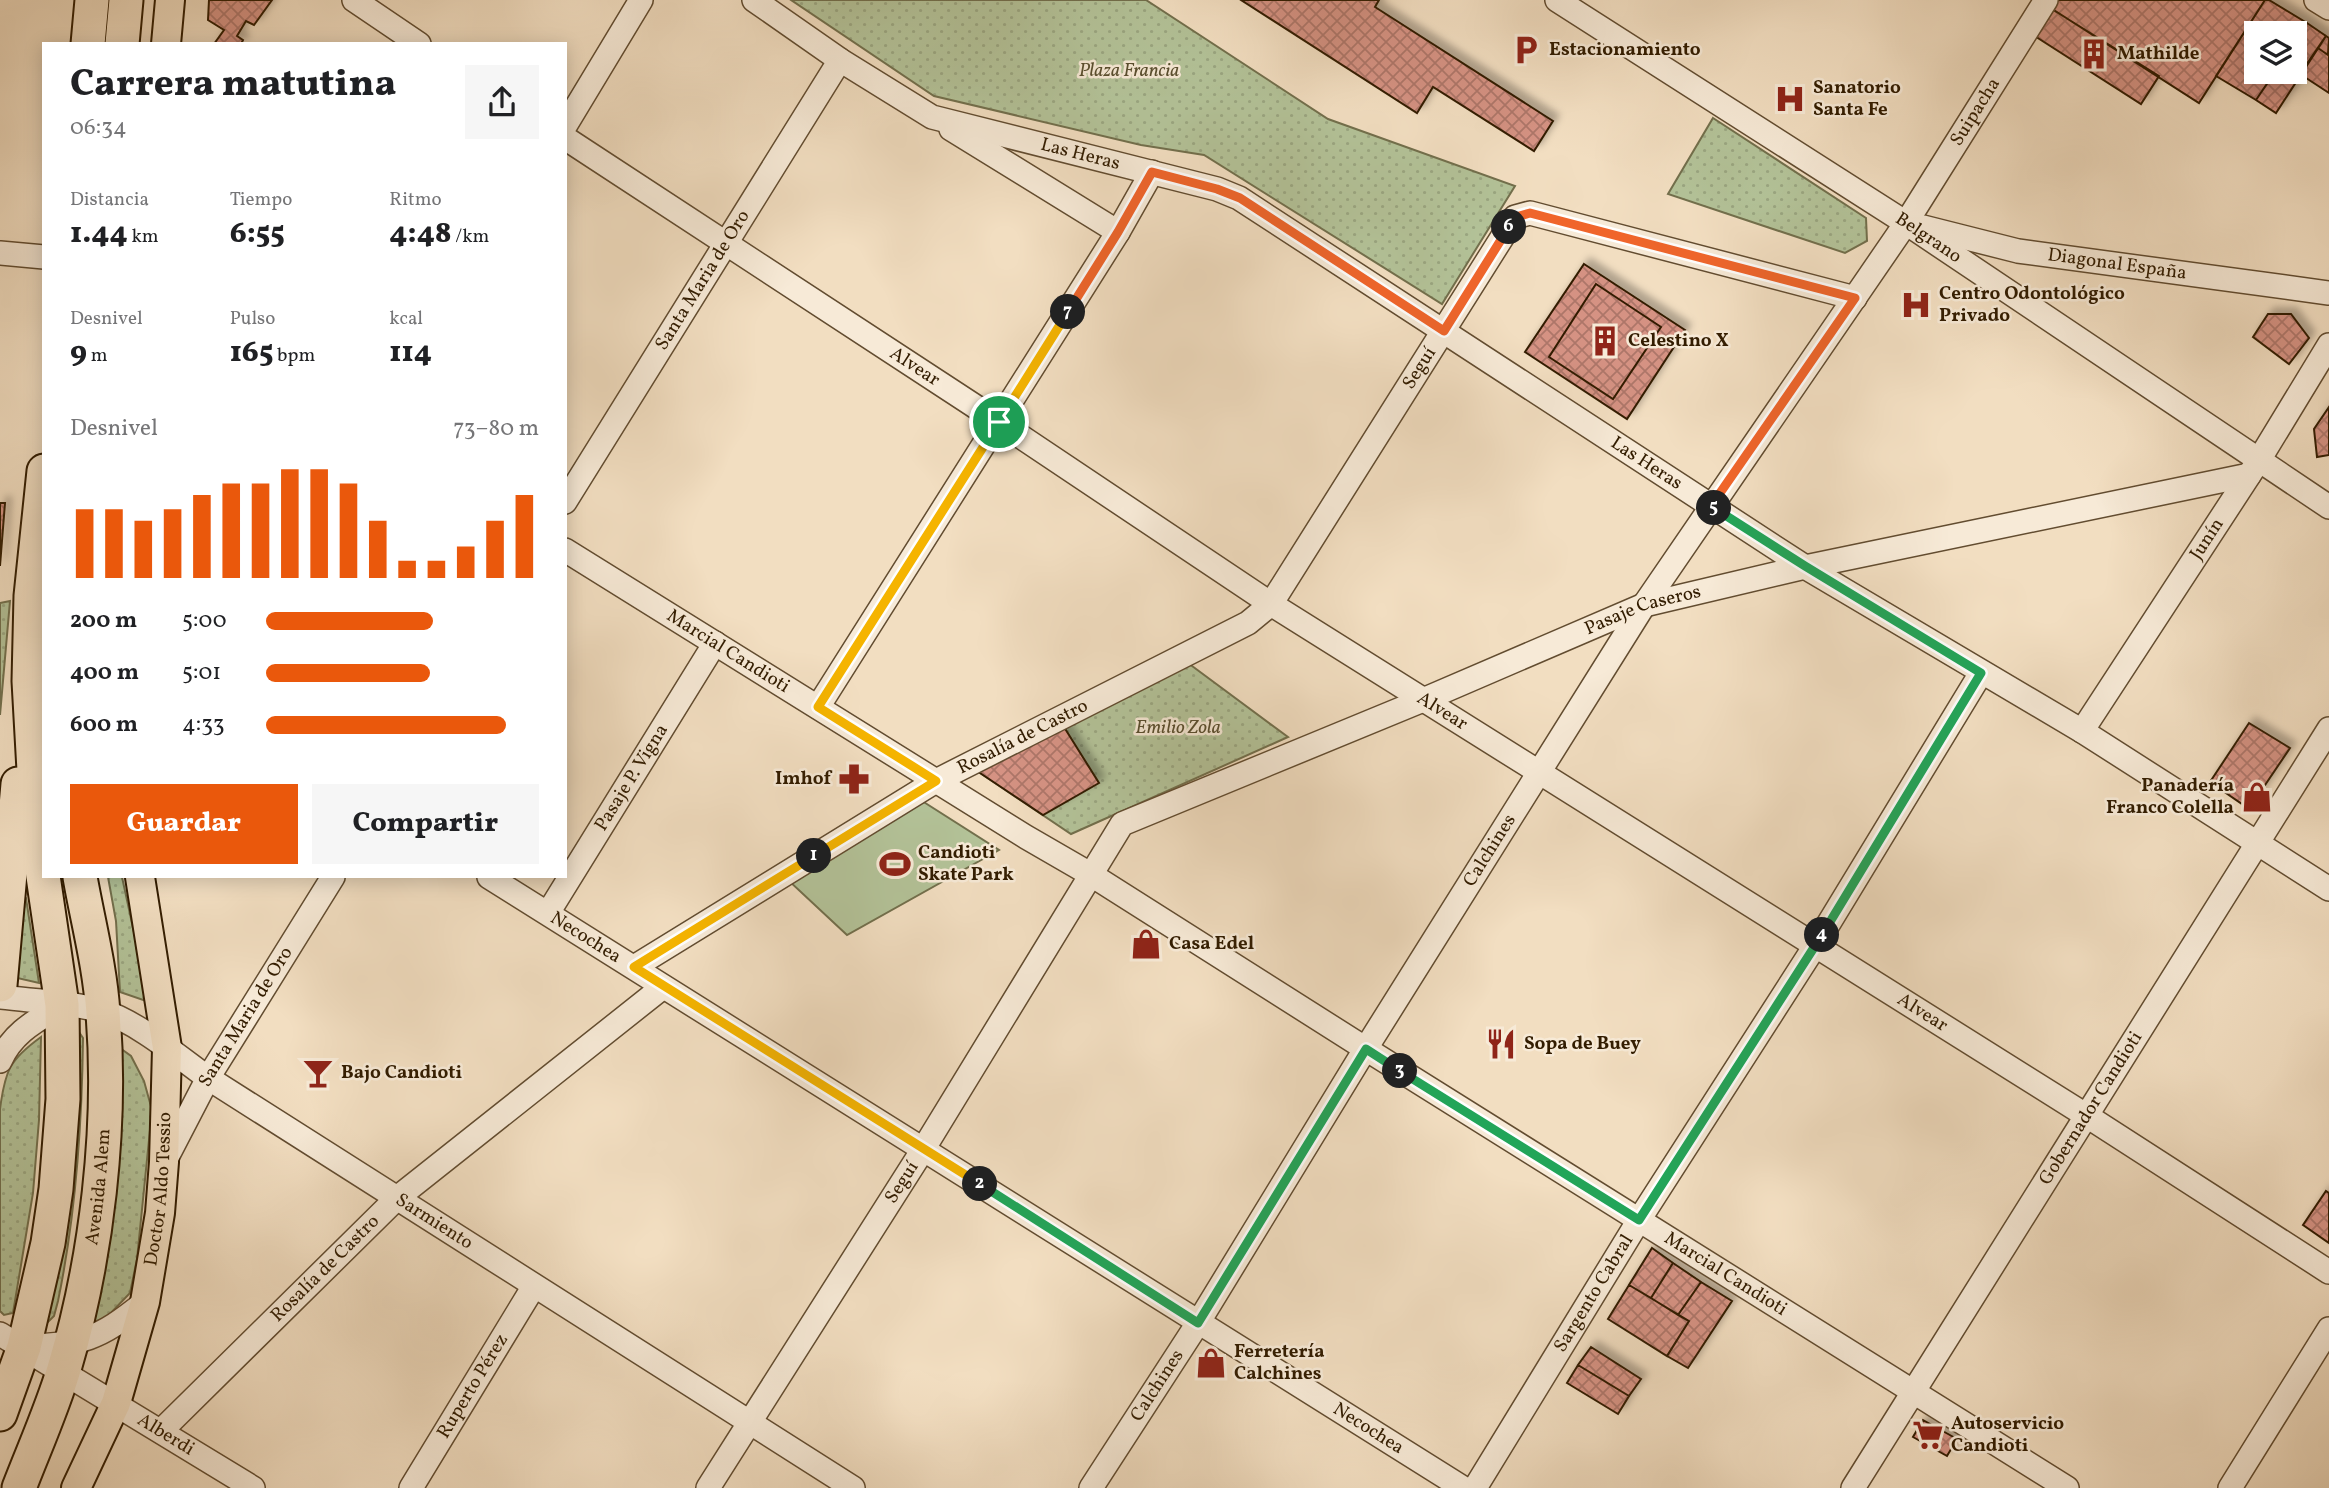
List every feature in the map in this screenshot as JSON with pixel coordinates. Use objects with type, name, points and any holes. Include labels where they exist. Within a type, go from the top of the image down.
[{"type":"highway","points":[[88,42],[92,0]]},
{"type":"highway","points":[[122,42],[126,0]]},
{"type":"highway","points":[[0,985],[29,681],[31,596],[42,490]]},
{"type":"highway","points":[[29,681],[38,842],[42,869]]},
{"type":"highway","points":[[0,1414],[12,1340],[48,1243],[56,1189],[63,1099],[62,1005],[43,878]]},
{"type":"highway","name":"Avenida Alem","points":[[19,1488],[67,1358],[84,1286],[101,1169],[105,1053],[103,1012],[80,878]]},
{"type":"main road","points":[[166,42],[170,0]]},
{"type":"main road","name":"Doctor Aldo Tessio","points":[[76,1488],[116,1403],[145,1302],[160,1213],[167,1048],[140,878]]},
{"type":"street","points":[[354,0],[416,42]]},
{"type":"street","points":[[567,123],[641,0]]},
{"type":"street","name":"Las Heras","points":[[754,0],[840,60],[1118,232]]},
{"type":"street","name":"Suipacha","points":[[1906,223],[2046,0]]},
{"type":"street","points":[[2316,0],[2329,8]]},
{"type":"street","name":"Belgrano","points":[[1572,4],[1906,223],[2254,468],[2329,507]]},
{"type":"street","name":"Santa Maria de Oro","points":[[567,499],[840,60]]},
{"type":"street","name":"Las Heras","points":[[932,117],[1217,189],[1240,198],[1805,566],[2082,731],[2329,889]]},
{"type":"street","name":"Alvear","points":[[567,139],[1271,604],[2087,1116],[2329,1272]]},
{"type":"street","points":[[818,707],[1118,232],[1152,172]]},
{"type":"street","name":"Seguí","points":[[1271,604],[1516,217],[1530,213],[1855,298]]},
{"type":"street","name":"Diagonal España","points":[[1906,223],[2018,251],[2329,293]]},
{"type":"street","name":"Calchines","points":[[1091,1488],[1198,1323],[1644,605],[1906,223]]},
{"type":"street","points":[[0,253],[42,257]]},
{"type":"street","name":"Junín","points":[[2082,731],[2254,468],[2329,345]]},
{"type":"street","name":"Pasaje Caseros","points":[[1090,874],[1122,824],[1423,700],[1644,605],[1805,566],[2254,468]]},
{"type":"street","name":"Marcial Candioti","points":[[567,551],[1090,874],[2067,1488]]},
{"type":"street","name":"Rosalía de Castro","points":[[634,967],[936,781],[1248,623],[1271,604]]},
{"type":"street","name":"Pasaje P. Vigna","points":[[548,913],[715,643]]},
{"type":"street","name":"Sargento Cabral","points":[[1475,1488],[1639,1220],[1815,946],[1981,673]]},
{"type":"street","name":"Gobernador Candioti","points":[[1853,1488],[2329,729]]},
{"type":"street","name":"Seguí","points":[[708,1488],[924,1148],[1090,874]]},
{"type":"street","name":"Santa Maria de Oro","points":[[164,1162],[208,1078],[332,878]]},
{"type":"street","name":"Necochea","points":[[491,878],[1463,1488]]},
{"type":"street","name":"Rosalía de Castro","points":[[161,1431],[397,1198],[663,987]]},
{"type":"street","name":"Sarmiento","points":[[0,997],[103,1012],[122,1020],[208,1078],[853,1488]]},
{"type":"street","points":[[0,1061],[17,1034],[62,1005]]},
{"type":"street","name":"Ruperto Pérez","points":[[411,1488],[534,1286]]},
{"type":"street","points":[[67,1358],[88,1340],[106,1331],[145,1302]]},
{"type":"street","points":[[2230,1488],[2329,1329]]},
{"type":"street","name":"Alberdi","points":[[12,1340],[67,1358],[116,1403],[253,1488]]},
{"type":"green space","name":"Plaza Francia","points":[[791,0],[1146,0],[1328,119],[1515,186],[1442,304],[1204,155],[1141,145],[934,96]]},
{"type":"green space","points":[[1713,118],[1866,218],[1867,241],[1845,253],[1668,194]]},
{"type":"green space","points":[[10,601],[0,715],[0,603]]},
{"type":"green space","name":"Emilio Zola","points":[[1188,663],[1288,737],[1071,834],[974,769]]},
{"type":"green space","name":"Candioti Skate Park","points":[[919,799],[999,850],[847,935],[788,880]]},
{"type":"green space","points":[[108,878],[122,878],[149,1002],[120,992],[116,921]]},
{"type":"green space","points":[[20,897],[26,898],[39,983],[13,977]]},
{"type":"green space","points":[[79,1032],[83,1038],[74,1203],[58,1301],[54,1316],[48,1322],[43,1321]]},
{"type":"green space","points":[[41,1037],[39,1120],[33,1193],[13,1313],[4,1315],[0,1311],[0,1109],[10,1067]]},
{"type":"green space","points":[[113,1043],[131,1056],[144,1081],[152,1110],[137,1259],[130,1293],[107,1317],[82,1327]]},
{"type":"building","points":[[209,0],[272,0],[254,25],[246,21],[237,36],[242,42],[215,42],[224,30],[208,20]]},
{"type":"building","points":[[1241,0],[1379,0],[1375,7],[1553,121],[1534,151],[1433,87],[1417,113]]},
{"type":"building","points":[[2049,0],[2265,0],[2252,21],[2244,21],[2244,33],[2199,103],[2046,5]]},
{"type":"building","points":[[2265,0],[2269,0],[2304,21],[2251,21]]},
{"type":"building","name":"Mathilde","points":[[2047,6],[2159,76],[2141,104],[2030,33]]},
{"type":"building","points":[[2307,23],[2326,36],[2307,65]]},
{"type":"building","points":[[2244,33],[2244,84],[2267,84],[2256,100],[2216,76]]},
{"type":"building","points":[[2326,36],[2329,38],[2329,93],[2307,79],[2307,64]]},
{"type":"building","points":[[2326,36],[2329,38],[2328,55],[2318,48]]},
{"type":"building","points":[[2267,84],[2295,84],[2276,113],[2256,100]]},
{"type":"building","name":"Celestino X","points":[[1584,264],[1685,330],[1627,419],[1525,352]]},
{"type":"building","points":[[1596,284],[1661,327],[1613,399],[1549,357]]},
{"type":"building","points":[[2268,314],[2291,314],[2309,338],[2289,364],[2253,337]]},
{"type":"building","points":[[2329,407],[2329,455],[2317,457],[2314,429]]},
{"type":"building","points":[[0,503],[5,503],[0,566]]},
{"type":"building","points":[[2249,723],[2290,748],[2257,797],[2242,804],[2210,782]]},
{"type":"building","points":[[1064,727],[1099,783],[1043,815],[974,769]]},
{"type":"building","points":[[2326,1191],[2329,1193],[2329,1243],[2303,1225]]},
{"type":"building","points":[[1652,1248],[1673,1263],[1651,1298],[1629,1285]]},
{"type":"building","points":[[1673,1263],[1701,1282],[1678,1315],[1651,1298]]},
{"type":"building","points":[[1701,1282],[1732,1301],[1688,1368],[1667,1356],[1689,1321],[1678,1315]]},
{"type":"building","points":[[1629,1285],[1689,1321],[1667,1356],[1608,1319]]},
{"type":"building","points":[[1591,1347],[1641,1379],[1629,1396],[1578,1365]]},
{"type":"building","points":[[1578,1365],[1629,1396],[1618,1414],[1567,1383]]},
{"type":"building","points":[[1923,1420],[1957,1439],[1947,1456],[1913,1437]]},
{"type":"place","name":"Estacionamiento","points":[[1526,50]]},
{"type":"place","name":"Mathilde","points":[[2094,54]]},
{"type":"place","name":"Sanatorio Santa Fe","points":[[1790,99]]},
{"type":"place","name":"Centro Odontológico Privado","points":[[1916,305]]},
{"type":"place","name":"Celestino X","points":[[1605,341]]},
{"type":"place","name":"Imhof","points":[[854,779]]},
{"type":"place","name":"Panadería Franco Colella","points":[[2257,797]]},
{"type":"place","name":"Candioti Skate Park","points":[[895,864]]},
{"type":"place","name":"Casa Edel","points":[[1146,944]]},
{"type":"place","name":"Sopa de Buey","points":[[1501,1044]]},
{"type":"place","name":"Bajo Candioti","points":[[318,1073]]},
{"type":"place","name":"Ferretería Calchines","points":[[1211,1363]]},
{"type":"place","name":"Autoservicio Candioti","points":[[1928,1435]]},
{"type":"route","points":[[1152,172],[1217,189],[1240,198],[1444,331],[1516,217],[1530,213],[1855,298],[1711,506],[1981,673],[1815,946],[1639,1220],[1366,1049],[1198,1323],[634,967],[936,781],[818,707],[999,422],[1118,232],[1152,172]]}]
